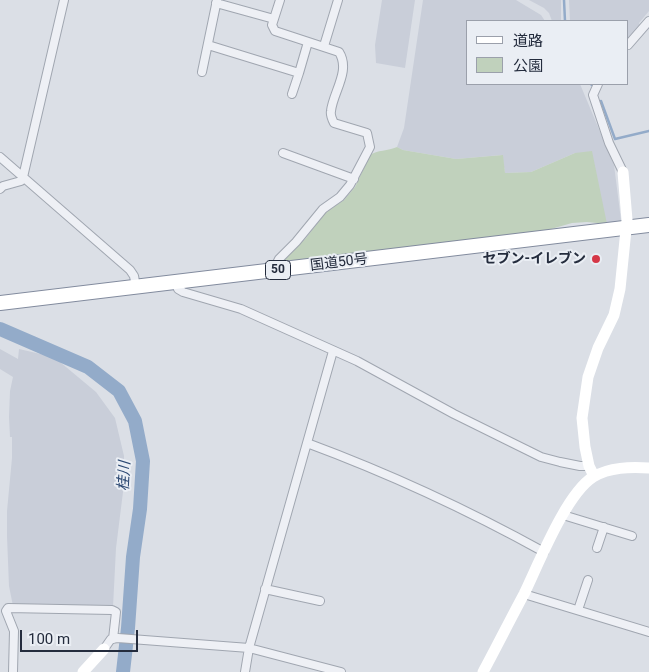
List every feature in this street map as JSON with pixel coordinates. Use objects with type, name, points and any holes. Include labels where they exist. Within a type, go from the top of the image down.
[{"type":"highway","name":"国道50号","points":[[0,303],[649,225]]},
{"type":"street","points":[[0,189],[3,186],[21,181],[23,177],[64,0]]},
{"type":"street","points":[[273,271],[279,259],[296,242],[323,209],[345,192],[354,179],[370,147],[367,133],[334,123],[330,113],[343,71],[342,55],[340,52],[324,46],[274,31],[272,29],[280,0]]},
{"type":"street","points":[[324,46],[338,0]]},
{"type":"street","points":[[202,72],[216,2],[274,19]]},
{"type":"street","points":[[629,44],[649,21]]},
{"type":"street","points":[[292,94],[308,42]]},
{"type":"street","points":[[208,45],[299,73]]},
{"type":"street","points":[[594,476],[584,447],[582,418],[592,365],[614,315],[619,298],[627,220],[623,172],[609,143],[592,95],[597,85]]},
{"type":"street","points":[[283,153],[354,179]]},
{"type":"street","points":[[0,157],[130,270],[134,276],[136,287]]},
{"type":"street","points":[[176,282],[178,289],[183,292],[241,309],[357,361],[454,414],[541,457],[567,464],[589,466]]},
{"type":"street","points":[[245,672],[249,648],[265,589],[333,351]]},
{"type":"street","points":[[307,443],[487,520],[544,552]]},
{"type":"street","points":[[484,672],[563,515],[577,492],[594,476],[608,470],[649,468]]},
{"type":"street","points":[[563,515],[632,536]]},
{"type":"street","points":[[597,548],[604,528]]},
{"type":"street","points":[[578,610],[588,580]]},
{"type":"street","points":[[265,589],[320,601]]},
{"type":"street","points":[[524,594],[649,632]]},
{"type":"street","points":[[13,672],[14,631],[7,615],[8,608],[112,610],[116,612],[116,638]]},
{"type":"street","points":[[83,672],[111,639],[116,638],[249,648],[341,672]]},
{"type":"shaded area","points":[[382,0],[415,0],[405,68],[376,63],[375,45]]},
{"type":"shaded area","points":[[423,0],[516,0],[541,15],[544,20],[467,20],[467,85],[580,85],[614,165],[621,220],[618,224],[607,224],[575,153],[531,172],[505,173],[502,155],[456,159],[403,150],[397,147],[404,128]]},
{"type":"shaded area","points":[[529,0],[561,0],[561,20],[552,20],[549,13]]},
{"type":"shaded area","points":[[569,0],[649,0],[649,11],[629,39],[629,20],[570,20]]},
{"type":"shaded area","points":[[0,349],[18,359],[19,349],[45,355],[60,362],[96,392],[115,418],[124,456],[123,492],[116,548],[113,607],[13,606],[9,586],[7,511],[12,458],[12,437],[10,437],[9,417],[10,391],[13,377],[0,369]]},
{"type":"green space","points":[[397,147],[403,150],[456,159],[503,155],[505,173],[531,172],[575,153],[592,151],[607,224],[572,223],[544,231],[282,263],[282,260],[306,238],[325,213],[344,200],[355,187],[370,155]]},
{"type":"waterway","points":[[564,0],[565,20]]},
{"type":"waterway","points":[[601,101],[615,139],[649,131]]},
{"type":"waterway","name":"桂川","points":[[0,329],[88,367],[119,391],[135,421],[143,461],[140,509],[133,557],[123,672]]},
{"type":"place","name":"セブン-イレブン","points":[[596,259]]}]
